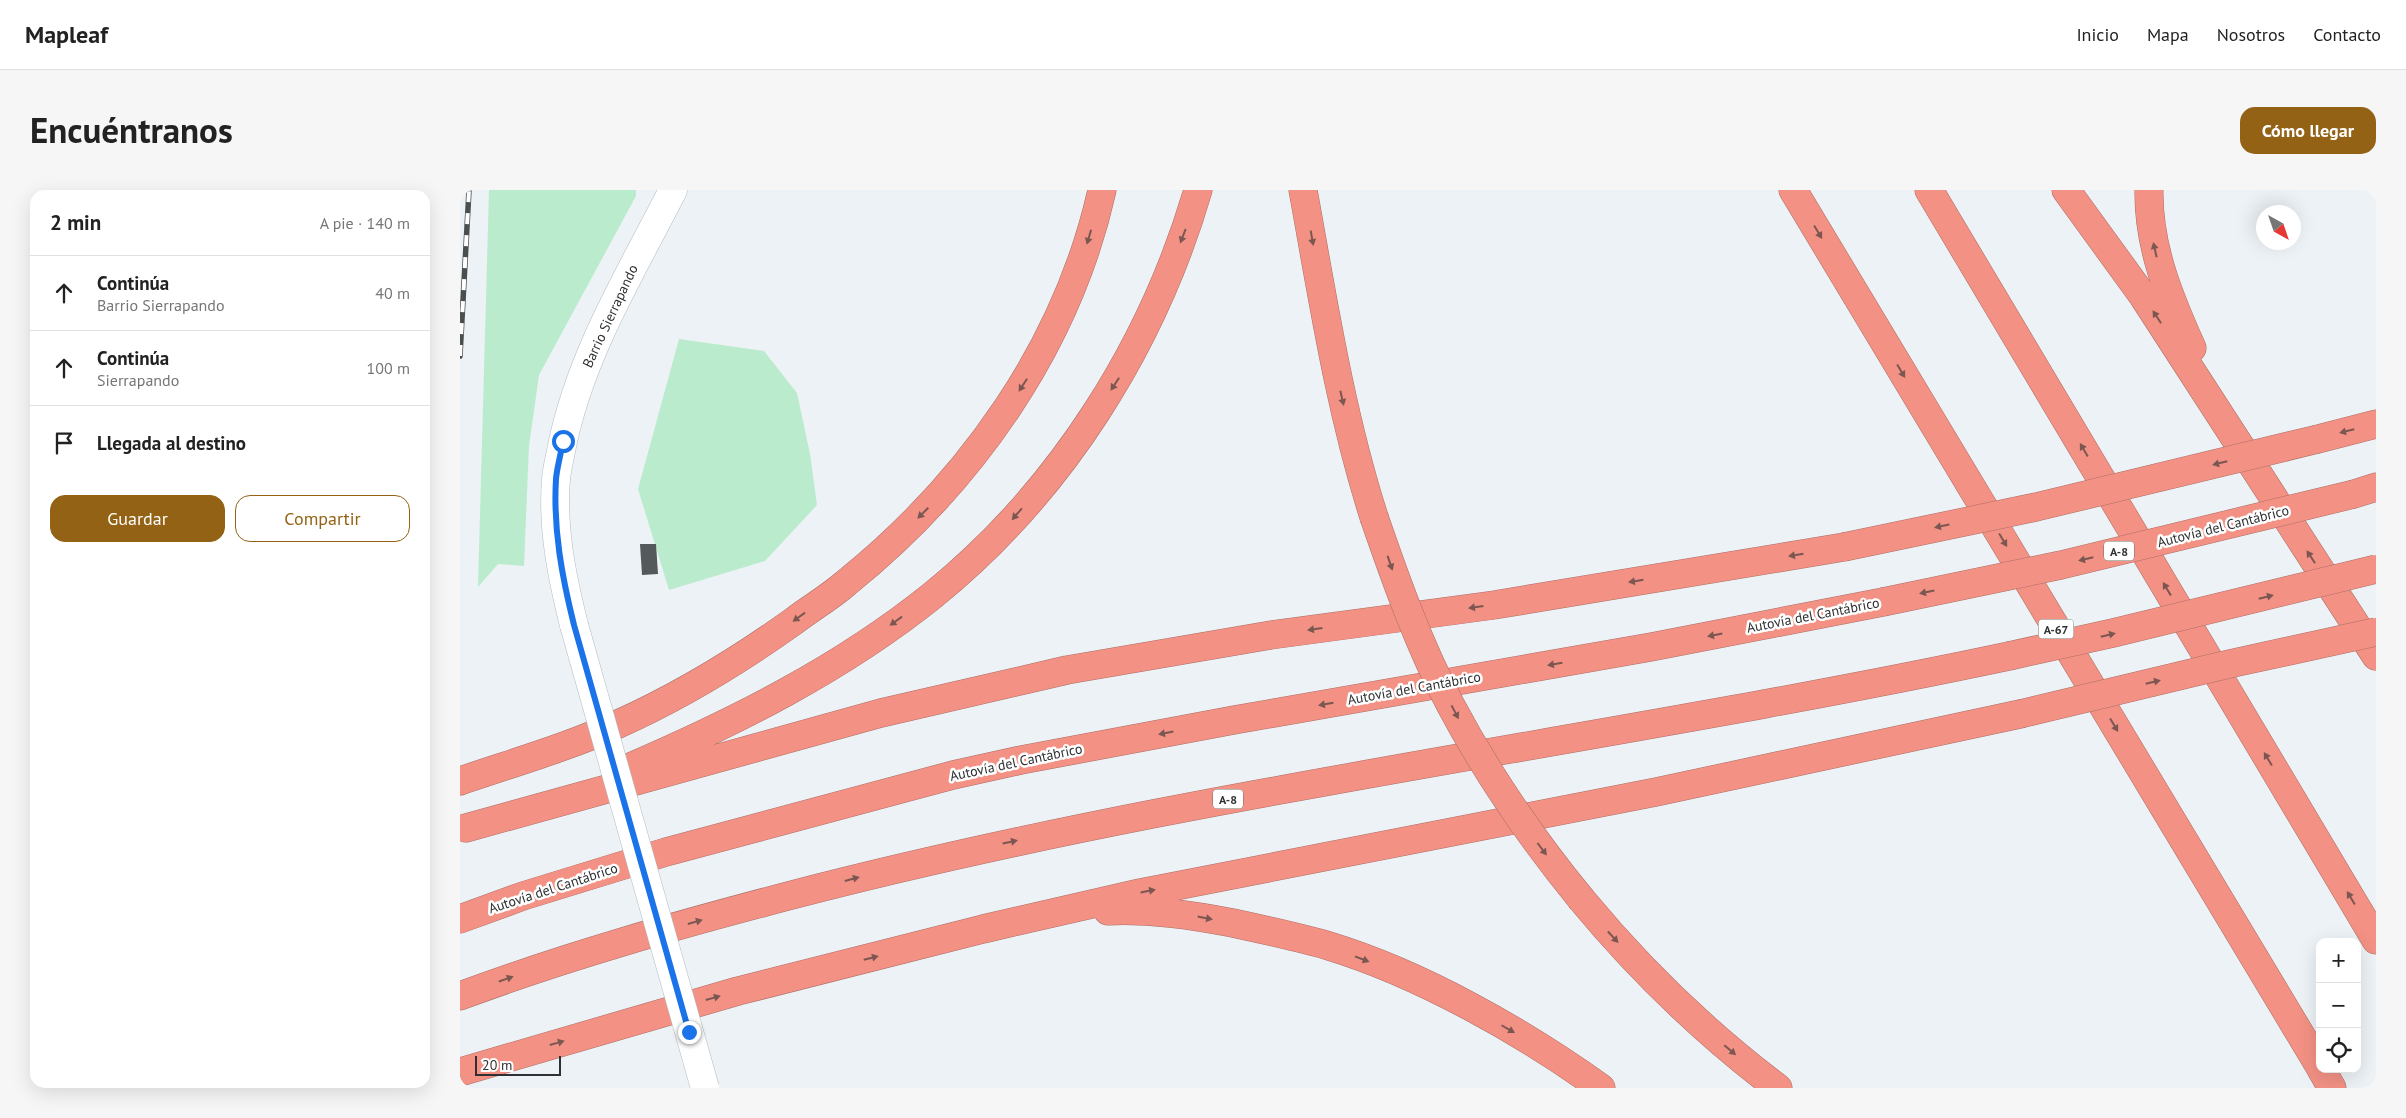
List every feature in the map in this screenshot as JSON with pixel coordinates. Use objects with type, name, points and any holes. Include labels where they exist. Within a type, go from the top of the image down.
[{"type":"highway","points":[[460,781],[615,726],[700,683],[771,637],[845,584],[896,540],[963,469],[1029,374],[1059,319],[1082,261],[1102,190]]},
{"type":"highway","points":[[463,829],[627,768],[724,724],[800,685],[932,595],[1008,525],[1048,478],[1096,413],[1120,375],[1141,336],[1166,280],[1198,190]]},
{"type":"highway","points":[[1303,190],[1339,385],[1360,473],[1374,517],[1416,629],[1442,688],[1470,741],[1532,836],[1582,900],[1636,962],[1697,1023],[1778,1088]]},
{"type":"highway","name":"A-67","points":[[1793,190],[2316,1061]]},
{"type":"highway","points":[[1929,190],[2376,940]]},
{"type":"highway","points":[[2066,190],[2143,296],[2376,656]]},
{"type":"highway","points":[[2149,190],[2149,216],[2155,252],[2186,335],[2226,425]]},
{"type":"highway","points":[[463,829],[880,713],[1067,670],[1271,635],[1494,605],[1844,547],[2036,507],[2376,424]]},
{"type":"highway","name":"Autovía del Cantábrico","points":[[460,919],[532,894],[666,852],[897,790],[1021,760],[1234,720],[1650,647],[1883,602],[2061,564],[2365,490]]},
{"type":"highway","name":"A-8","points":[[460,996],[554,963],[729,912],[1002,844],[1290,788],[1814,696],[2113,634],[2376,569]]},
{"type":"highway","points":[[460,1072],[738,991],[983,929],[1140,893],[1656,792],[2020,714],[2228,664],[2376,625]]},
{"type":"highway","points":[[2228,664],[2376,632]]},
{"type":"highway","points":[[983,929],[1085,913],[1130,910],[1184,914],[1330,946],[1400,974],[1464,1004],[1525,1039],[1601,1088]]},
{"type":"highway","name":"A-67","points":[[2323,1073],[2332,1088]]},
{"type":"street","name":"Barrio Sierrapando","points":[[674,190],[597,338],[567,423],[556,478],[556,524],[562,575],[574,625],[705,1088]]},
{"type":"green space","points":[[489,190],[636,190],[636,196],[539,375],[529,446],[524,566],[498,564],[478,587]]},
{"type":"green space","points":[[679,339],[764,351],[797,393],[810,454],[817,505],[765,561],[669,590],[638,489]]},
{"type":"building","points":[[640,544],[656,544],[658,574],[642,575]]},
{"type":"railway","points":[[460,356],[469,190]]},
{"type":"route","points":[[563,441],[556,478],[556,524],[562,575],[574,625],[689,1032]]}]
